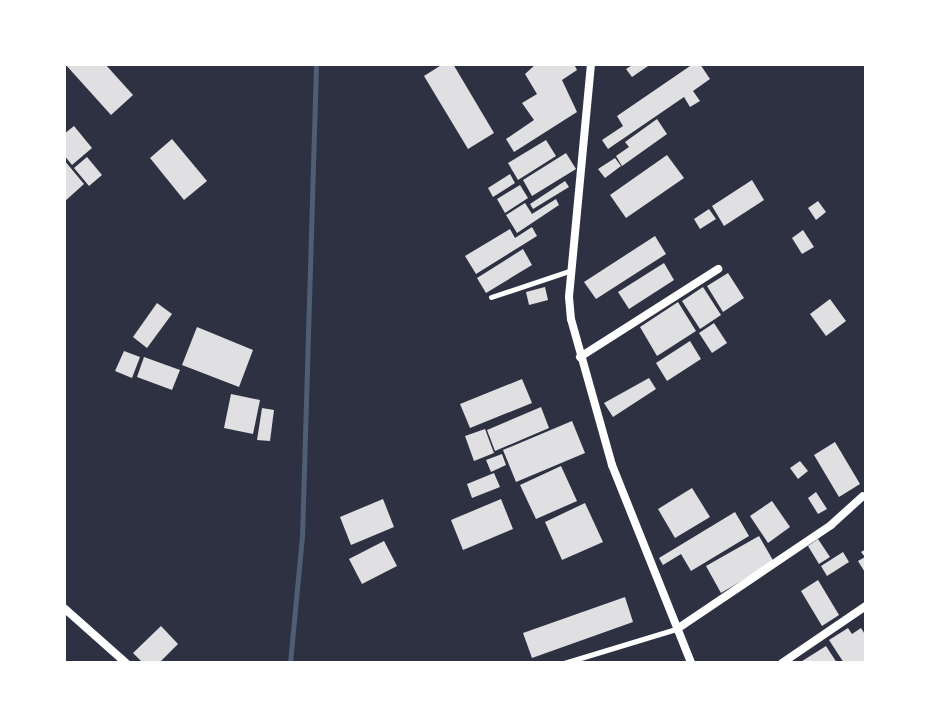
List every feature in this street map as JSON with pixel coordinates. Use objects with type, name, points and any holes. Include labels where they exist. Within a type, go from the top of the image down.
[{"type":"street","points":[[591,64],[571,319],[612,465],[691,663]]},
{"type":"street","points":[[580,357],[718,269]]},
{"type":"street","points":[[677,629],[831,525],[865,496]]},
{"type":"street","points":[[782,663],[866,606]]},
{"type":"street","points":[[64,608],[126,663]]},
{"type":"lane","points":[[491,297],[573,269]]},
{"type":"lane","points":[[564,663],[677,629]]},
{"type":"building","points":[[65,64],[105,64],[133,95],[111,115]]},
{"type":"building","points":[[443,64],[453,64],[494,133],[468,149],[424,76]]},
{"type":"building","points":[[536,64],[574,64],[577,70],[562,80],[577,112],[514,152],[506,139],[534,120],[522,103],[537,94],[525,74]]},
{"type":"building","points":[[634,64],[651,64],[632,77],[626,69]]},
{"type":"building","points":[[693,64],[700,64],[710,79],[693,91],[700,101],[690,107],[684,97],[608,149],[602,140],[623,126],[617,116]]},
{"type":"building","points":[[657,119],[667,134],[622,166],[616,156],[629,147],[625,142]]},
{"type":"building","points":[[74,126],[92,148],[72,165],[64,155],[64,134]]},
{"type":"building","points":[[172,139],[207,181],[184,200],[150,158]]},
{"type":"building","points":[[546,140],[556,156],[518,180],[508,163]]},
{"type":"building","points":[[566,153],[576,169],[532,196],[523,180]]},
{"type":"building","points":[[667,155],[684,178],[626,218],[610,195]]},
{"type":"building","points":[[87,157],[102,175],[89,186],[74,168]]},
{"type":"building","points":[[615,158],[621,166],[605,178],[598,169]]},
{"type":"building","points":[[64,160],[84,184],[64,202]]},
{"type":"building","points":[[510,174],[515,183],[493,197],[488,188]]},
{"type":"building","points":[[752,180],[764,200],[724,226],[712,206]]},
{"type":"building","points":[[565,181],[569,187],[533,209],[530,204]]},
{"type":"building","points":[[520,185],[528,198],[505,213],[497,199]]},
{"type":"building","points":[[556,199],[559,205],[517,233],[506,215],[525,203],[532,214]]},
{"type":"building","points":[[818,201],[826,212],[816,220],[808,208]]},
{"type":"building","points":[[709,209],[716,219],[700,229],[694,219]]},
{"type":"building","points":[[532,227],[537,236],[476,274],[465,256],[510,229],[515,238]]},
{"type":"building","points":[[803,230],[814,247],[802,254],[792,238]]},
{"type":"building","points":[[655,236],[666,254],[596,299],[584,282]]},
{"type":"building","points":[[523,249],[532,265],[486,293],[477,278]]},
{"type":"building","points":[[664,263],[674,280],[629,309],[618,292]]},
{"type":"building","points":[[728,273],[744,298],[723,312],[707,286]]},
{"type":"building","points":[[545,287],[548,300],[529,305],[526,292]]},
{"type":"building","points":[[703,287],[721,315],[700,329],[682,301]]},
{"type":"building","points":[[830,299],[846,321],[826,336],[810,314]]},
{"type":"building","points":[[678,302],[696,331],[657,356],[640,327]]},
{"type":"building","points":[[157,303],[172,314],[147,348],[133,337]]},
{"type":"building","points":[[714,323],[727,343],[712,353],[699,333]]},
{"type":"building","points":[[197,327],[253,350],[239,387],[182,365]]},
{"type":"building","points":[[690,341],[701,359],[667,381],[656,363]]},
{"type":"building","points":[[124,351],[140,357],[132,378],[115,371]]},
{"type":"building","points":[[144,357],[180,370],[172,390],[137,377]]},
{"type":"building","points":[[649,378],[656,389],[613,417],[604,403]]},
{"type":"building","points":[[522,379],[532,403],[470,428],[460,404]]},
{"type":"building","points":[[231,394],[260,400],[253,434],[224,428]]},
{"type":"building","points":[[541,407],[549,428],[495,451],[487,430]]},
{"type":"building","points":[[262,408],[274,410],[270,441],[257,440]]},
{"type":"building","points":[[572,421],[585,453],[516,482],[503,450]]},
{"type":"building","points":[[485,429],[494,453],[474,461],[465,436]]},
{"type":"building","points":[[835,442],[860,484],[839,497],[814,455]]},
{"type":"building","points":[[502,454],[506,465],[491,472],[486,460]]},
{"type":"building","points":[[800,461],[808,471],[798,479],[790,468]]},
{"type":"building","points":[[561,466],[577,501],[536,519],[520,485]]},
{"type":"building","points":[[494,473],[500,487],[472,498],[467,484]]},
{"type":"building","points":[[692,488],[710,517],[675,538],[658,509]]},
{"type":"building","points":[[816,492],[827,509],[818,514],[808,498]]},
{"type":"building","points":[[383,499],[394,527],[351,545],[340,517]]},
{"type":"building","points":[[501,499],[513,529],[463,550],[451,520]]},
{"type":"building","points":[[772,501],[790,527],[768,543],[750,516]]},
{"type":"building","points":[[585,503],[603,542],[562,560],[545,522]]},
{"type":"building","points":[[735,512],[749,536],[691,571],[681,554],[663,565],[659,558]]},
{"type":"building","points":[[759,536],[774,562],[721,593],[706,566]]},
{"type":"building","points":[[818,539],[830,557],[819,564],[808,546]]},
{"type":"building","points":[[384,541],[397,566],[362,584],[349,559]]},
{"type":"building","points":[[866,549],[866,574],[858,561],[865,557],[861,552]]},
{"type":"building","points":[[843,552],[849,562],[827,576],[821,566]]},
{"type":"building","points":[[818,580],[839,615],[822,626],[801,591]]},
{"type":"building","points":[[625,597],[633,622],[532,658],[523,633]]},
{"type":"building","points":[[161,626],[178,644],[159,663],[143,663],[133,653]]},
{"type":"building","points":[[848,628],[852,634],[861,628],[866,636],[866,663],[844,663],[829,640]]},
{"type":"building","points":[[826,646],[837,663],[799,663]]},
{"type":"waterway","points":[[290,663],[302,537],[316,64]]}]
